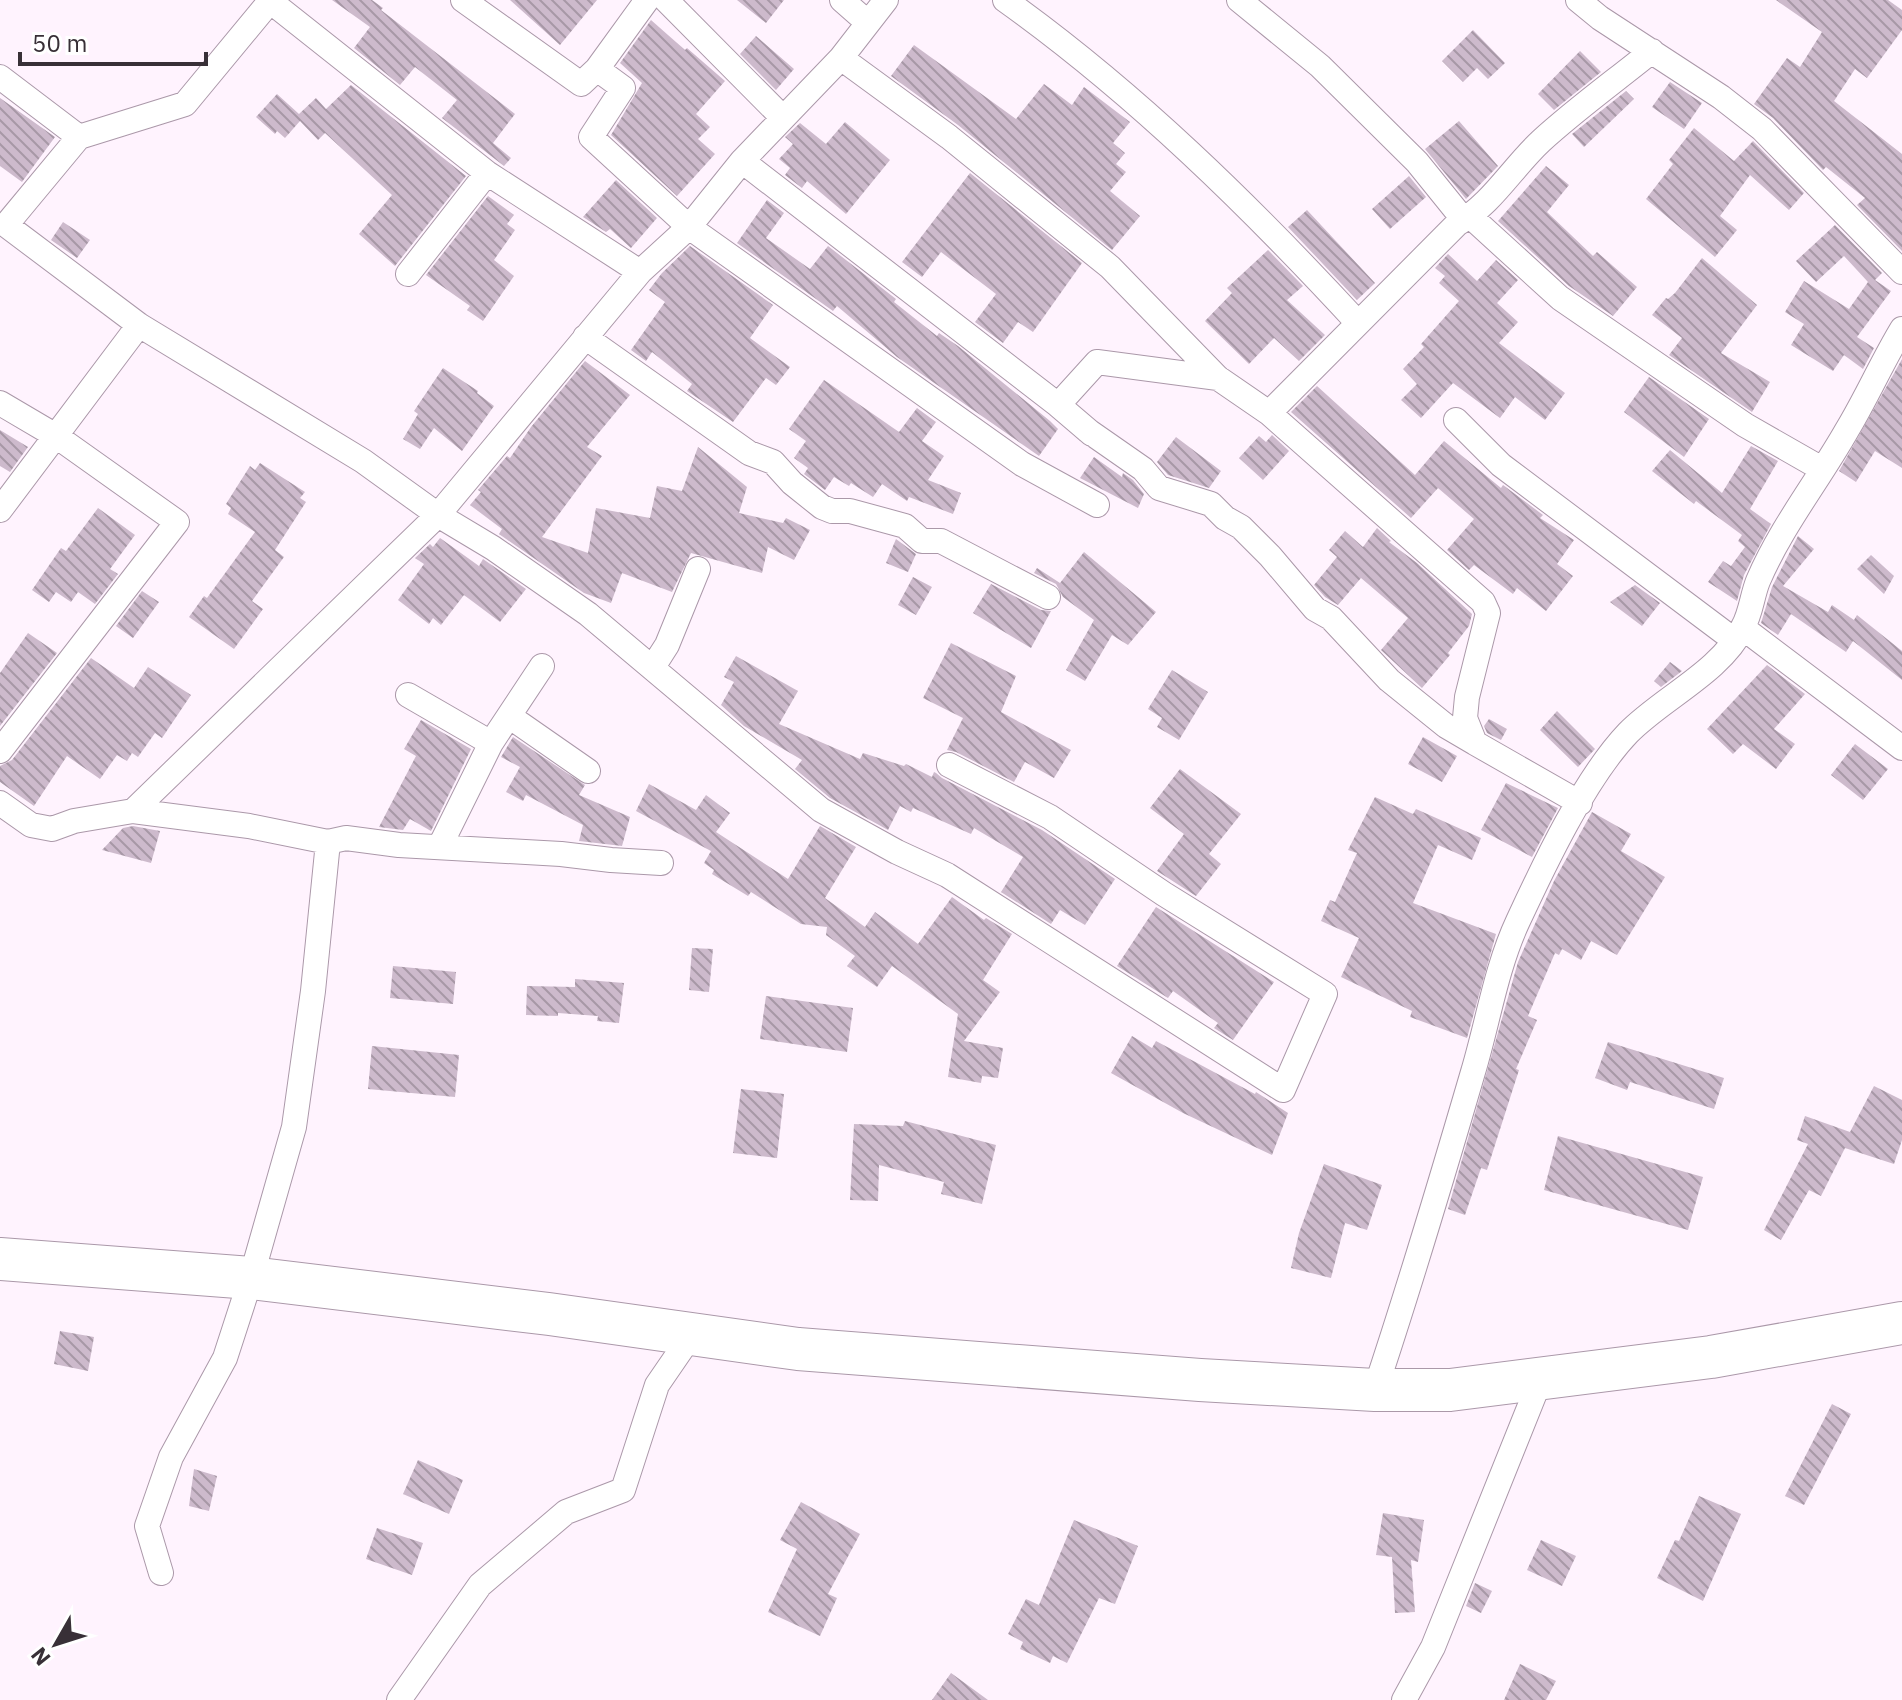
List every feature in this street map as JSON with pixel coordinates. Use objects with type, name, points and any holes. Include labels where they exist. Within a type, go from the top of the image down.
[{"type":"highway","points":[[0,1259],[251,1278],[798,1349],[1200,1380],[1375,1390],[1450,1390],[1711,1357],[1902,1323]]},
{"type":"street","points":[[463,0],[581,84],[597,69],[647,0]]},
{"type":"street","points":[[666,0],[782,117]]},
{"type":"street","points":[[842,0],[867,22]]},
{"type":"street","points":[[133,811],[438,515],[640,272],[689,227],[742,161],[841,58],[886,0]]},
{"type":"street","points":[[1005,0],[1052,34],[1147,114],[1273,231],[1358,323]]},
{"type":"street","points":[[1239,0],[1320,66],[1417,162],[1459,214],[1470,216],[1560,298],[1745,425],[1822,469]]},
{"type":"street","points":[[1578,0],[1600,18],[1721,97],[1762,129],[1902,272]]},
{"type":"street","points":[[640,272],[487,173],[270,1],[185,104],[79,137],[6,225],[139,325],[363,461],[438,515],[493,548],[576,606],[821,810],[947,875],[1283,1090],[1325,994],[1164,894],[1050,817],[949,765]]},
{"type":"street","points":[[1269,413],[1457,224],[1470,216],[1539,142],[1652,51]]},
{"type":"street","points":[[841,58],[949,137],[1110,267],[1218,378],[1269,413],[1483,602],[1488,613],[1467,697],[1465,718],[1475,743]]},
{"type":"street","points":[[597,69],[623,88],[591,137],[689,227],[1022,464],[1097,505]]},
{"type":"street","points":[[0,77],[79,137]]},
{"type":"street","points":[[742,161],[1092,434],[1143,469],[1159,488],[1211,504],[1225,518],[1241,527],[1315,609],[1331,618],[1389,680],[1446,726],[1580,803]]},
{"type":"street","points":[[408,274],[487,173]]},
{"type":"street","points":[[0,510],[139,325]]},
{"type":"street","points":[[1375,1390],[1451,1147],[1512,937],[1546,864],[1601,768],[1625,736],[1699,676],[1738,634],[1758,582],[1796,509],[1847,431],[1902,329]]},
{"type":"street","points":[[585,337],[749,453],[773,462],[792,483],[822,507],[905,526],[922,541],[941,541],[964,551],[1026,588],[1048,597]]},
{"type":"street","points":[[1058,405],[1097,362],[1218,378]]},
{"type":"street","points":[[0,403],[56,436],[177,522],[0,751]]},
{"type":"street","points":[[1456,420],[1501,465],[1902,748]]},
{"type":"street","points":[[653,667],[667,645],[698,569]]},
{"type":"street","points":[[440,846],[491,743],[542,666]]},
{"type":"street","points":[[408,695],[491,743]]},
{"type":"street","points":[[509,716],[588,771]]},
{"type":"street","points":[[0,803],[31,825],[52,829],[74,821],[133,811],[233,824],[328,842],[346,838],[399,845],[661,863]]},
{"type":"street","points":[[161,1573],[147,1526],[171,1457],[225,1358],[294,1127],[313,991],[328,842]]},
{"type":"street","points":[[399,1700],[480,1585],[566,1512],[623,1490],[657,1385],[692,1334]]},
{"type":"street","points":[[1404,1700],[1433,1647],[1541,1378]]},
{"type":"building","points":[[332,0],[372,0],[515,114],[493,143],[511,158],[504,166],[442,118],[457,100],[415,67],[400,85],[354,48],[370,27]]},
{"type":"building","points":[[510,0],[597,0],[560,45]]},
{"type":"building","points":[[737,0],[784,0],[766,23]]},
{"type":"building","points":[[1776,0],[1888,0],[1902,10],[1902,30],[1867,78],[1855,69],[1834,101],[1902,154],[1902,251],[1857,205],[1865,198],[1826,167],[1823,170],[1773,118],[1754,104],[1787,58],[1800,67],[1822,32]]},
{"type":"building","points":[[651,20],[725,81],[696,114],[710,127],[698,139],[715,154],[677,196],[611,135],[642,83],[620,63]]},
{"type":"building","points":[[1473,30],[1505,63],[1488,79],[1477,68],[1463,82],[1442,61]]},
{"type":"building","points":[[756,36],[794,69],[776,90],[740,54]]},
{"type":"building","points":[[914,45],[1016,119],[1044,84],[1072,105],[1084,87],[1130,122],[1113,143],[1125,153],[1116,164],[1126,172],[1110,191],[1140,216],[1112,250],[958,125],[891,76]]},
{"type":"building","points":[[1580,51],[1601,72],[1554,110],[1538,94]]},
{"type":"building","points":[[1670,82],[1702,103],[1684,129],[1652,107]]},
{"type":"building","points":[[351,85],[466,176],[395,266],[359,234],[392,195],[325,133],[318,140],[300,121],[285,138],[277,131],[275,134],[256,117],[277,94],[299,114],[316,98],[326,109]]},
{"type":"building","points":[[1626,91],[1634,99],[1584,147],[1572,134]]},
{"type":"building","points":[[0,98],[55,137],[22,182],[0,166]]},
{"type":"building","points":[[1459,121],[1498,166],[1466,199],[1425,149]]},
{"type":"building","points":[[845,122],[890,160],[846,214],[807,181],[802,188],[785,175],[790,168],[779,159],[793,144],[785,137],[800,123],[826,144]]},
{"type":"building","points":[[1694,128],[1734,161],[1753,141],[1804,193],[1789,210],[1750,175],[1720,216],[1737,230],[1715,257],[1646,199],[1673,164],[1669,160]]},
{"type":"building","points":[[1546,166],[1569,185],[1547,212],[1593,256],[1597,252],[1637,287],[1613,316],[1569,286],[1498,221]]},
{"type":"building","points":[[970,173],[1082,263],[1033,332],[1018,322],[1003,343],[975,322],[996,294],[941,252],[922,277],[902,262]]},
{"type":"building","points":[[1409,176],[1426,197],[1390,229],[1372,209]]},
{"type":"building","points":[[616,180],[657,218],[631,248],[610,229],[606,232],[583,217]]},
{"type":"building","points":[[488,196],[514,215],[507,224],[515,230],[494,260],[514,276],[483,321],[467,310],[470,306],[426,275]]},
{"type":"building","points":[[767,200],[784,213],[766,238],[810,269],[828,246],[896,299],[894,302],[937,336],[939,333],[958,346],[1050,421],[1058,429],[1039,456],[897,357],[837,306],[833,311],[737,243]]},
{"type":"building","points":[[1307,210],[1375,283],[1357,300],[1288,227]]},
{"type":"building","points":[[63,222],[90,240],[77,258],[51,240]]},
{"type":"building","points":[[1835,225],[1882,273],[1875,280],[1891,291],[1857,337],[1874,348],[1863,369],[1844,355],[1833,371],[1791,345],[1804,324],[1785,312],[1804,281],[1849,309],[1868,282],[1844,256],[1816,282],[1796,261]]},
{"type":"building","points":[[690,246],[773,305],[750,338],[790,367],[776,385],[766,378],[733,422],[687,391],[692,384],[652,352],[646,361],[631,350],[665,302],[649,290]]},
{"type":"building","points":[[1268,250],[1303,286],[1287,300],[1325,335],[1299,361],[1274,338],[1249,364],[1205,321],[1232,293],[1227,288]]},
{"type":"building","points":[[1448,254],[1477,281],[1496,260],[1518,280],[1497,303],[1518,322],[1499,343],[1565,393],[1545,420],[1515,397],[1500,418],[1453,383],[1421,418],[1401,400],[1417,384],[1403,369],[1459,301],[1439,283],[1445,276],[1435,268]]},
{"type":"building","points":[[1702,258],[1757,305],[1721,353],[1770,382],[1752,412],[1669,355],[1682,338],[1652,315],[1666,298],[1675,293]]},
{"type":"building","points":[[1902,359],[1902,468],[1875,451],[1856,482],[1839,471]]},
{"type":"building","points":[[585,361],[630,395],[587,447],[602,456],[542,537],[588,553],[596,508],[650,518],[657,486],[682,491],[698,447],[747,487],[739,513],[783,523],[786,518],[810,530],[794,560],[768,547],[762,573],[691,553],[672,592],[622,573],[611,603],[584,593],[499,534],[502,529],[470,505],[481,492],[478,490],[507,456],[510,458]]},
{"type":"building","points":[[443,368],[478,391],[494,406],[462,451],[434,428],[420,449],[403,439],[418,414],[414,411]]},
{"type":"building","points":[[1649,377],[1709,419],[1684,457],[1624,412]]},
{"type":"building","points":[[824,380],[899,432],[917,408],[936,422],[922,441],[944,456],[928,480],[961,493],[953,514],[909,497],[907,501],[882,484],[873,497],[851,483],[849,486],[834,477],[825,490],[804,474],[808,468],[794,458],[806,441],[789,429]]},
{"type":"building","points":[[1317,386],[1415,475],[1444,441],[1501,488],[1503,485],[1543,515],[1540,518],[1574,540],[1557,564],[1573,576],[1546,611],[1517,588],[1513,594],[1474,565],[1469,570],[1447,550],[1474,519],[1438,488],[1411,518],[1291,412]]},
{"type":"building","points":[[0,430],[28,447],[10,472],[0,466]]},
{"type":"building","points":[[1272,435],[1289,451],[1263,480],[1239,458],[1259,436],[1266,442]]},
{"type":"building","points":[[1176,437],[1221,471],[1209,488],[1168,475],[1157,462]]},
{"type":"building","points":[[1751,446],[1778,461],[1750,509],[1771,524],[1744,575],[1737,601],[1708,582],[1723,561],[1731,566],[1745,547],[1738,541],[1742,535],[1696,501],[1694,504],[1652,471],[1670,450],[1722,493]]},
{"type":"building","points":[[1094,457],[1122,477],[1123,473],[1133,480],[1144,494],[1138,508],[1080,478]]},
{"type":"building","points":[[260,463],[305,492],[300,498],[306,502],[275,550],[284,557],[252,601],[263,609],[234,649],[189,617],[204,596],[207,598],[255,532],[228,514],[231,508],[226,504],[250,466],[255,470]]},
{"type":"building","points":[[98,508],[135,535],[110,569],[118,574],[95,604],[78,592],[71,602],[56,592],[49,602],[32,590],[61,548],[66,551]]},
{"type":"building","points":[[1377,528],[1472,614],[1469,626],[1448,653],[1450,655],[1422,688],[1381,650],[1408,618],[1361,578],[1338,605],[1314,585],[1337,557],[1329,550],[1345,531],[1363,547]]},
{"type":"building","points":[[1798,536],[1814,549],[1783,586],[1828,612],[1832,605],[1854,620],[1857,615],[1902,651],[1902,680],[1853,641],[1846,652],[1791,614],[1778,635],[1761,623],[1772,587]]},
{"type":"building","points":[[440,538],[479,566],[483,559],[526,589],[500,622],[464,595],[441,625],[433,618],[429,624],[398,600],[424,564],[415,558],[430,544],[433,547]]},
{"type":"building","points":[[896,539],[916,554],[908,572],[886,563]]},
{"type":"building","points":[[1084,552],[1156,612],[1128,645],[1112,635],[1085,681],[1066,670],[1094,620],[1063,597],[1056,584],[1034,573],[1037,568],[1060,583]]},
{"type":"building","points":[[1871,555],[1894,576],[1884,594],[1857,569]]},
{"type":"building","points":[[913,577],[932,587],[916,615],[898,605]]},
{"type":"building","points":[[991,584],[1041,610],[1051,611],[1031,648],[973,613]]},
{"type":"building","points":[[1635,585],[1660,603],[1642,626],[1610,602]]},
{"type":"building","points":[[142,591],[159,602],[133,638],[116,626]]},
{"type":"building","points":[[28,633],[57,653],[0,726],[0,673]]},
{"type":"building","points":[[951,643],[1016,676],[1001,712],[1071,750],[1054,778],[1025,762],[1014,782],[947,750],[963,718],[923,698]]},
{"type":"building","points":[[736,656],[798,691],[779,724],[860,759],[863,753],[904,766],[906,764],[932,777],[934,772],[1042,830],[1115,879],[1085,925],[1060,910],[1051,924],[1001,892],[1023,857],[974,828],[971,834],[913,808],[911,812],[900,806],[888,830],[830,798],[795,769],[802,760],[744,726],[721,705],[734,682],[724,677]]},
{"type":"building","points":[[91,658],[134,688],[148,667],[191,695],[162,738],[155,733],[138,757],[132,753],[127,761],[117,755],[100,779],[67,756],[34,806],[0,782],[0,766],[12,760]]},
{"type":"building","points":[[1670,662],[1682,671],[1661,687],[1654,681]]},
{"type":"building","points":[[1767,665],[1805,694],[1774,729],[1795,744],[1776,769],[1743,744],[1733,754],[1707,729]]},
{"type":"building","points":[[1172,670],[1208,692],[1179,740],[1157,727],[1162,718],[1148,709]]},
{"type":"building","points":[[1557,711],[1595,749],[1578,767],[1540,730]]},
{"type":"building","points":[[1489,719],[1507,729],[1501,740],[1487,733],[1484,726]]},
{"type":"building","points":[[421,720],[471,749],[431,831],[410,819],[403,830],[379,827],[416,756],[404,749]]},
{"type":"building","points":[[513,737],[585,785],[579,795],[630,817],[622,846],[579,841],[583,825],[526,795],[523,801],[506,792],[520,767],[501,757]]},
{"type":"building","points":[[1423,737],[1457,756],[1442,782],[1408,764]]},
{"type":"building","points":[[1855,744],[1888,769],[1863,800],[1831,775]]},
{"type":"building","points":[[1180,769],[1241,814],[1209,854],[1221,864],[1196,896],[1157,871],[1184,834],[1150,808]]},
{"type":"building","points":[[1506,783],[1558,808],[1532,857],[1481,830]]},
{"type":"building","points":[[649,784],[696,810],[706,795],[730,813],[716,832],[788,879],[820,826],[856,847],[825,898],[865,927],[875,912],[918,944],[952,897],[984,920],[986,918],[1012,934],[983,980],[1000,992],[964,1041],[1003,1048],[998,1078],[982,1076],[981,1083],[948,1077],[958,1014],[892,966],[877,987],[847,966],[855,956],[826,935],[827,927],[801,924],[751,892],[748,896],[712,874],[714,870],[704,863],[711,851],[636,811]]},
{"type":"building","points":[[1375,797],[1413,814],[1416,809],[1481,838],[1472,860],[1438,845],[1413,903],[1496,934],[1467,1038],[1410,1017],[1412,1011],[1341,977],[1359,938],[1321,921],[1330,900],[1335,902],[1357,853],[1348,850]]},
{"type":"building","points":[[1592,812],[1631,834],[1621,851],[1665,877],[1617,955],[1591,941],[1581,960],[1562,949],[1559,955],[1555,953],[1528,1016],[1537,1020],[1516,1069],[1519,1070],[1487,1170],[1481,1168],[1465,1215],[1448,1209],[1518,962],[1554,881]]},
{"type":"building","points":[[133,826],[160,831],[151,863],[102,850],[123,828]]},
{"type":"building","points":[[1156,907],[1274,982],[1233,1040],[1214,1028],[1218,1023],[1173,991],[1168,998],[1117,966]]},
{"type":"building","points":[[692,948],[713,949],[709,992],[689,990]]},
{"type":"building","points":[[393,966],[456,972],[453,1004],[390,998]]},
{"type":"building","points":[[575,979],[624,983],[619,1023],[597,1021],[598,1016],[558,1013],[558,1016],[526,1015],[527,986],[575,987]]},
{"type":"building","points":[[766,996],[853,1008],[847,1052],[760,1039]]},
{"type":"building","points":[[1132,1036],[1152,1048],[1156,1041],[1256,1092],[1288,1113],[1272,1155],[1183,1113],[1111,1073]]},
{"type":"building","points":[[1608,1042],[1724,1078],[1714,1109],[1630,1082],[1627,1090],[1595,1078]]},
{"type":"building","points":[[372,1046],[459,1055],[455,1097],[368,1089]]},
{"type":"building","points":[[1874,1086],[1902,1100],[1902,1140],[1894,1164],[1845,1148],[1821,1196],[1809,1190],[1781,1240],[1764,1230],[1808,1144],[1797,1140],[1805,1116],[1850,1132]]},
{"type":"building","points":[[741,1089],[784,1094],[777,1158],[733,1153]]},
{"type":"building","points":[[905,1121],[996,1145],[982,1204],[941,1194],[944,1182],[879,1165],[878,1201],[850,1200],[854,1124],[903,1126]]},
{"type":"building","points":[[1558,1136],[1703,1177],[1688,1230],[1544,1190]]},
{"type":"building","points":[[1324,1164],[1382,1185],[1367,1230],[1345,1223],[1331,1278],[1291,1268],[1299,1233]]},
{"type":"building","points":[[60,1331],[94,1337],[88,1371],[54,1364]]},
{"type":"building","points":[[1832,1404],[1851,1414],[1804,1505],[1785,1496]]},
{"type":"building","points":[[418,1460],[463,1480],[449,1514],[403,1494]]},
{"type":"building","points":[[194,1469],[217,1476],[209,1511],[189,1506]]},
{"type":"building","points":[[1699,1496],[1741,1514],[1703,1601],[1657,1578],[1675,1540],[1679,1541]]},
{"type":"building","points":[[801,1502],[860,1534],[828,1594],[837,1598],[820,1636],[768,1612],[797,1549],[780,1540]]},
{"type":"building","points":[[1383,1513],[1424,1520],[1418,1562],[1411,1560],[1415,1612],[1395,1613],[1392,1557],[1376,1555]]},
{"type":"building","points":[[1074,1520],[1138,1546],[1115,1604],[1099,1598],[1067,1663],[1053,1656],[1050,1663],[1020,1649],[1023,1642],[1008,1634],[1026,1599],[1039,1605]]},
{"type":"building","points":[[377,1528],[423,1543],[412,1575],[366,1559]]},
{"type":"building","points":[[1541,1540],[1576,1556],[1562,1586],[1527,1570]]},
{"type":"building","points":[[1475,1583],[1492,1591],[1481,1613],[1466,1606]]},
{"type":"building","points":[[1520,1664],[1556,1681],[1546,1700],[1504,1700]]},
{"type":"building","points":[[951,1673],[988,1700],[932,1700]]}]
